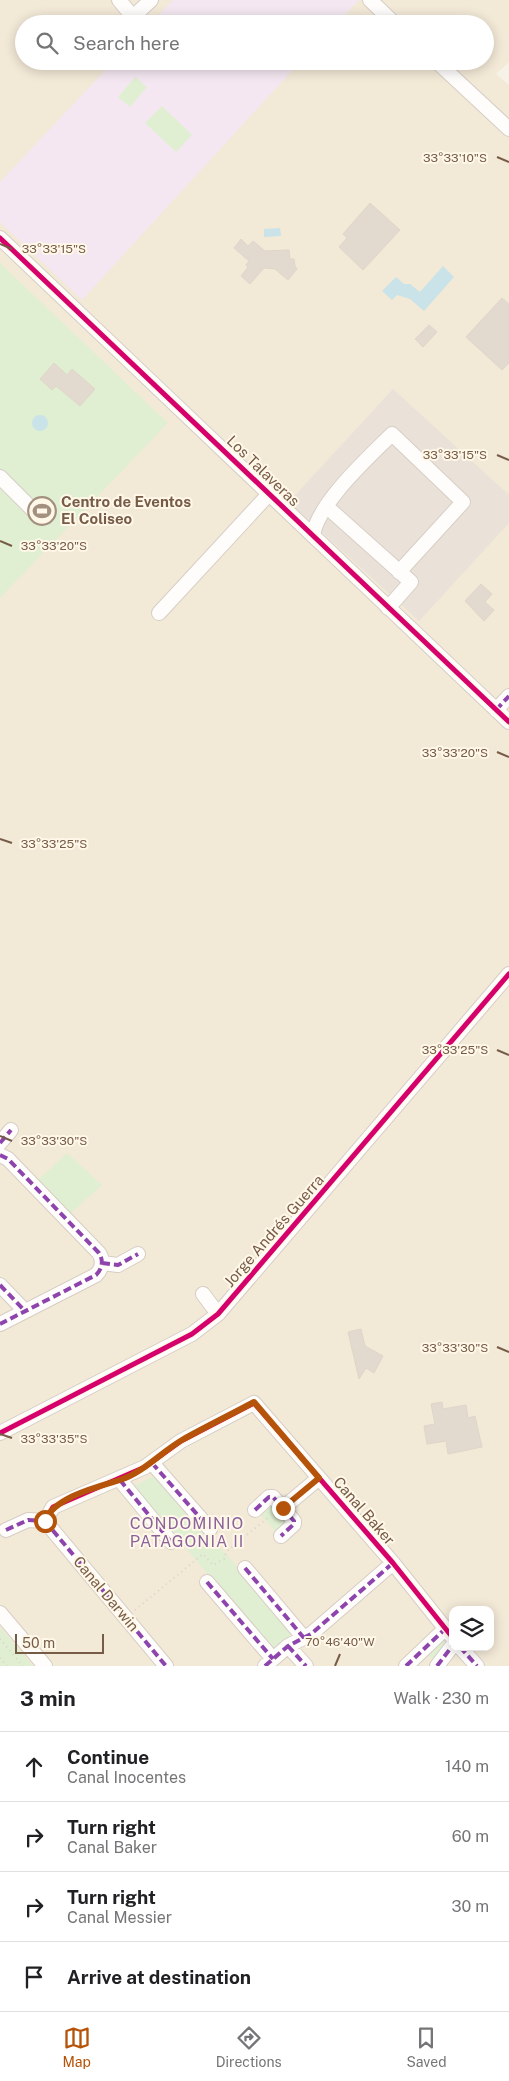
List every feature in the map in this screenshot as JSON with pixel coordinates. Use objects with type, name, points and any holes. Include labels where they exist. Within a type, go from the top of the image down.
[{"type":"street","points":[[119,0],[131,15]]},
{"type":"street","points":[[135,15],[152,0]]},
{"type":"street","points":[[370,0],[386,15]]},
{"type":"street","points":[[446,70],[507,124]]},
{"type":"street","name":"Los Talaveras","points":[[0,238],[509,722]]},
{"type":"street","points":[[313,536],[317,519],[326,506],[365,460],[392,434],[463,502],[399,572]]},
{"type":"street","points":[[0,477],[41,518]]},
{"type":"street","points":[[159,613],[269,494]]},
{"type":"street","points":[[326,506],[411,582],[388,608]]},
{"type":"street","points":[[496,710],[509,696]]},
{"type":"street","name":"Jorge Andrés Guerra","points":[[0,1433],[192,1334],[218,1314],[509,974]]},
{"type":"street","points":[[0,1142],[12,1130]]},
{"type":"street","points":[[0,1155],[8,1159],[99,1253],[102,1263],[96,1275],[0,1324]]},
{"type":"street","points":[[102,1263],[118,1265],[138,1254]]},
{"type":"street","points":[[0,1285],[25,1311]]},
{"type":"street","points":[[203,1294],[218,1314]]},
{"type":"street","name":"Canal Baker","points":[[152,1463],[181,1441],[254,1402],[393,1563],[449,1633]]},
{"type":"street","points":[[6,1530],[28,1520],[45,1521],[53,1507],[102,1484],[120,1480],[152,1463],[210,1529]]},
{"type":"street","points":[[283,1508],[319,1478]]},
{"type":"street","points":[[120,1480],[171,1542]]},
{"type":"street","points":[[255,1510],[269,1497],[273,1497],[294,1521],[294,1524],[281,1536]]},
{"type":"street","name":"Canal Darwin","points":[[45,1521],[166,1666]]},
{"type":"street","points":[[208,1582],[269,1663],[288,1646],[304,1638],[393,1563]]},
{"type":"street","points":[[245,1568],[304,1638]]},
{"type":"street","points":[[0,1613],[45,1666]]},
{"type":"street","points":[[406,1666],[449,1633]]},
{"type":"street","points":[[288,1646],[306,1666]]},
{"type":"street","points":[[437,1666],[449,1650]]},
{"type":"street","points":[[464,1651],[477,1666]]},
{"type":"path","points":[[126,1618],[203,1554],[214,1565],[224,1559],[226,1552],[270,1516]]},
{"type":"path","points":[[0,1639],[23,1666]]},
{"type":"path","points":[[0,1658],[7,1666]]},
{"type":"shaded area","points":[[0,0],[509,0],[509,62],[496,74],[509,85],[509,1666],[0,1666]]},
{"type":"shaded area","points":[[173,0],[359,0],[345,15],[159,15]]},
{"type":"shaded area","points":[[106,70],[293,70],[82,300],[0,222],[0,182]]},
{"type":"shaded area","points":[[393,389],[509,495],[509,523],[419,621],[289,502]]},
{"type":"green space","points":[[135,77],[147,87],[130,107],[118,97]]},
{"type":"green space","points":[[162,106],[192,135],[176,152],[145,123]]},
{"type":"green space","name":"Centro de Eventos El Coliseo","points":[[0,263],[168,423],[0,598]]},
{"type":"green space","points":[[67,1153],[102,1185],[69,1215],[36,1182]]},
{"type":"green space","points":[[156,1475],[295,1632],[272,1651],[134,1486]]},
{"type":"green space","points":[[274,1500],[291,1521],[277,1533],[259,1513]]},
{"type":"green space","points":[[0,1627],[33,1666],[0,1666]]},
{"type":"green space","points":[[442,1634],[449,1643],[435,1663],[424,1650]]},
{"type":"water","points":[[280,228],[281,236],[264,237],[264,229]]},
{"type":"water","points":[[443,266],[454,277],[424,311],[410,299],[397,295],[392,300],[382,291],[396,277],[404,284],[410,284],[420,292]]},
{"type":"water","points":[[40,415],[46,417],[48,423],[46,429],[40,431],[34,429],[32,423],[34,417]]},
{"type":"building","points":[[370,203],[400,230],[363,270],[339,247],[347,238],[343,234]]},
{"type":"building","points":[[241,239],[248,246],[253,241],[265,251],[289,250],[290,259],[294,259],[297,269],[288,280],[275,269],[264,268],[250,284],[241,276],[248,267],[246,265],[249,261],[234,248]]},
{"type":"building","points":[[502,298],[509,304],[509,363],[502,370],[466,337]]},
{"type":"building","points":[[429,325],[437,332],[423,347],[415,339]]},
{"type":"building","points":[[54,363],[67,375],[72,369],[95,389],[80,406],[56,386],[52,390],[40,379]]},
{"type":"building","points":[[481,584],[492,594],[485,602],[494,610],[484,621],[465,601]]},
{"type":"building","points":[[361,1329],[365,1346],[383,1356],[374,1373],[366,1368],[359,1379],[348,1332]]},
{"type":"building","points":[[442,1402],[443,1409],[466,1405],[468,1418],[475,1416],[482,1447],[448,1454],[446,1441],[427,1444],[424,1426],[435,1424],[431,1404]]},
{"type":"marked path","points":[[496,710],[509,696]]},
{"type":"marked path","points":[[0,1143],[11,1130]]},
{"type":"marked path","points":[[0,1155],[8,1159],[99,1253],[102,1262],[101,1268],[96,1275],[0,1324]]},
{"type":"marked path","points":[[102,1263],[118,1265],[138,1254]]},
{"type":"marked path","points":[[0,1285],[25,1311]]},
{"type":"marked path","points":[[152,1463],[210,1529]]},
{"type":"marked path","points":[[283,1508],[319,1478]]},
{"type":"marked path","points":[[120,1480],[171,1542]]},
{"type":"marked path","points":[[255,1510],[269,1497],[273,1497],[294,1521],[294,1524],[281,1536]]},
{"type":"marked path","points":[[6,1530],[28,1520],[45,1521]]},
{"type":"marked path","points":[[45,1521],[166,1666]]},
{"type":"marked path","points":[[265,1666],[288,1646],[311,1634],[393,1563]]},
{"type":"marked path","points":[[245,1568],[304,1638]]},
{"type":"marked path","points":[[207,1582],[273,1659]]},
{"type":"marked path","points":[[406,1666],[446,1628]]},
{"type":"marked path","points":[[288,1646],[306,1666]]},
{"type":"marked path","points":[[437,1666],[449,1650]]},
{"type":"marked path","points":[[464,1651],[477,1666]]},
{"type":"cycle path","points":[[0,238],[509,722]]},
{"type":"cycle path","points":[[0,1433],[192,1334],[218,1314],[509,974]]},
{"type":"cycle path","points":[[45,1521],[53,1507],[145,1467],[181,1441],[254,1403],[393,1563],[449,1633]]},
{"type":"place","name":"Centro de Eventos El Coliseo","points":[[42,511]]},
{"type":"district","name":"CONDOMINIO PATAGONIA II","points":[[187,1532]]},
{"type":"route","points":[[45,1521],[53,1507],[102,1484],[120,1480],[145,1467],[181,1441],[254,1402],[319,1478],[283,1508]]}]
